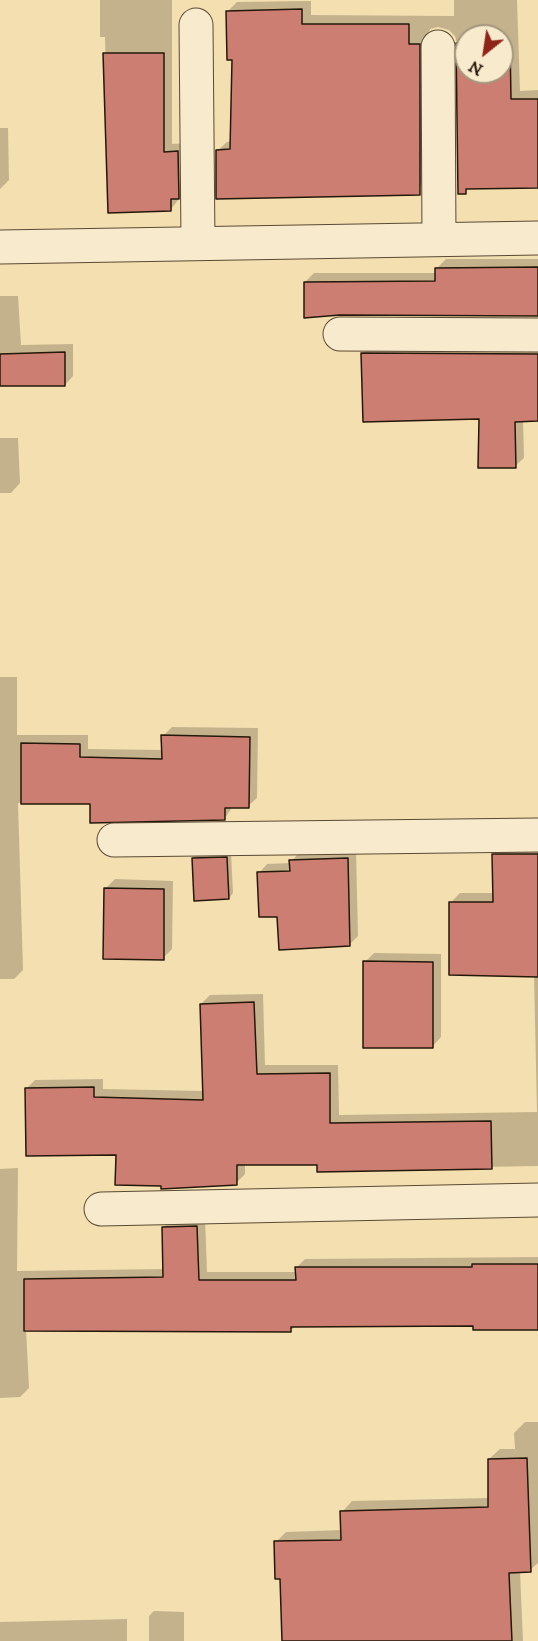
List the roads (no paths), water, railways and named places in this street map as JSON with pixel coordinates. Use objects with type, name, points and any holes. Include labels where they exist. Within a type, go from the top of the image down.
[{"type":"street","points":[[196,26],[198,243]]},
{"type":"street","points":[[438,47],[440,239]]},
{"type":"street","points":[[0,247],[538,238]]},
{"type":"street","points":[[340,334],[538,335]]},
{"type":"street","points":[[114,840],[538,836]]},
{"type":"street","points":[[101,1209],[538,1200]]}]
